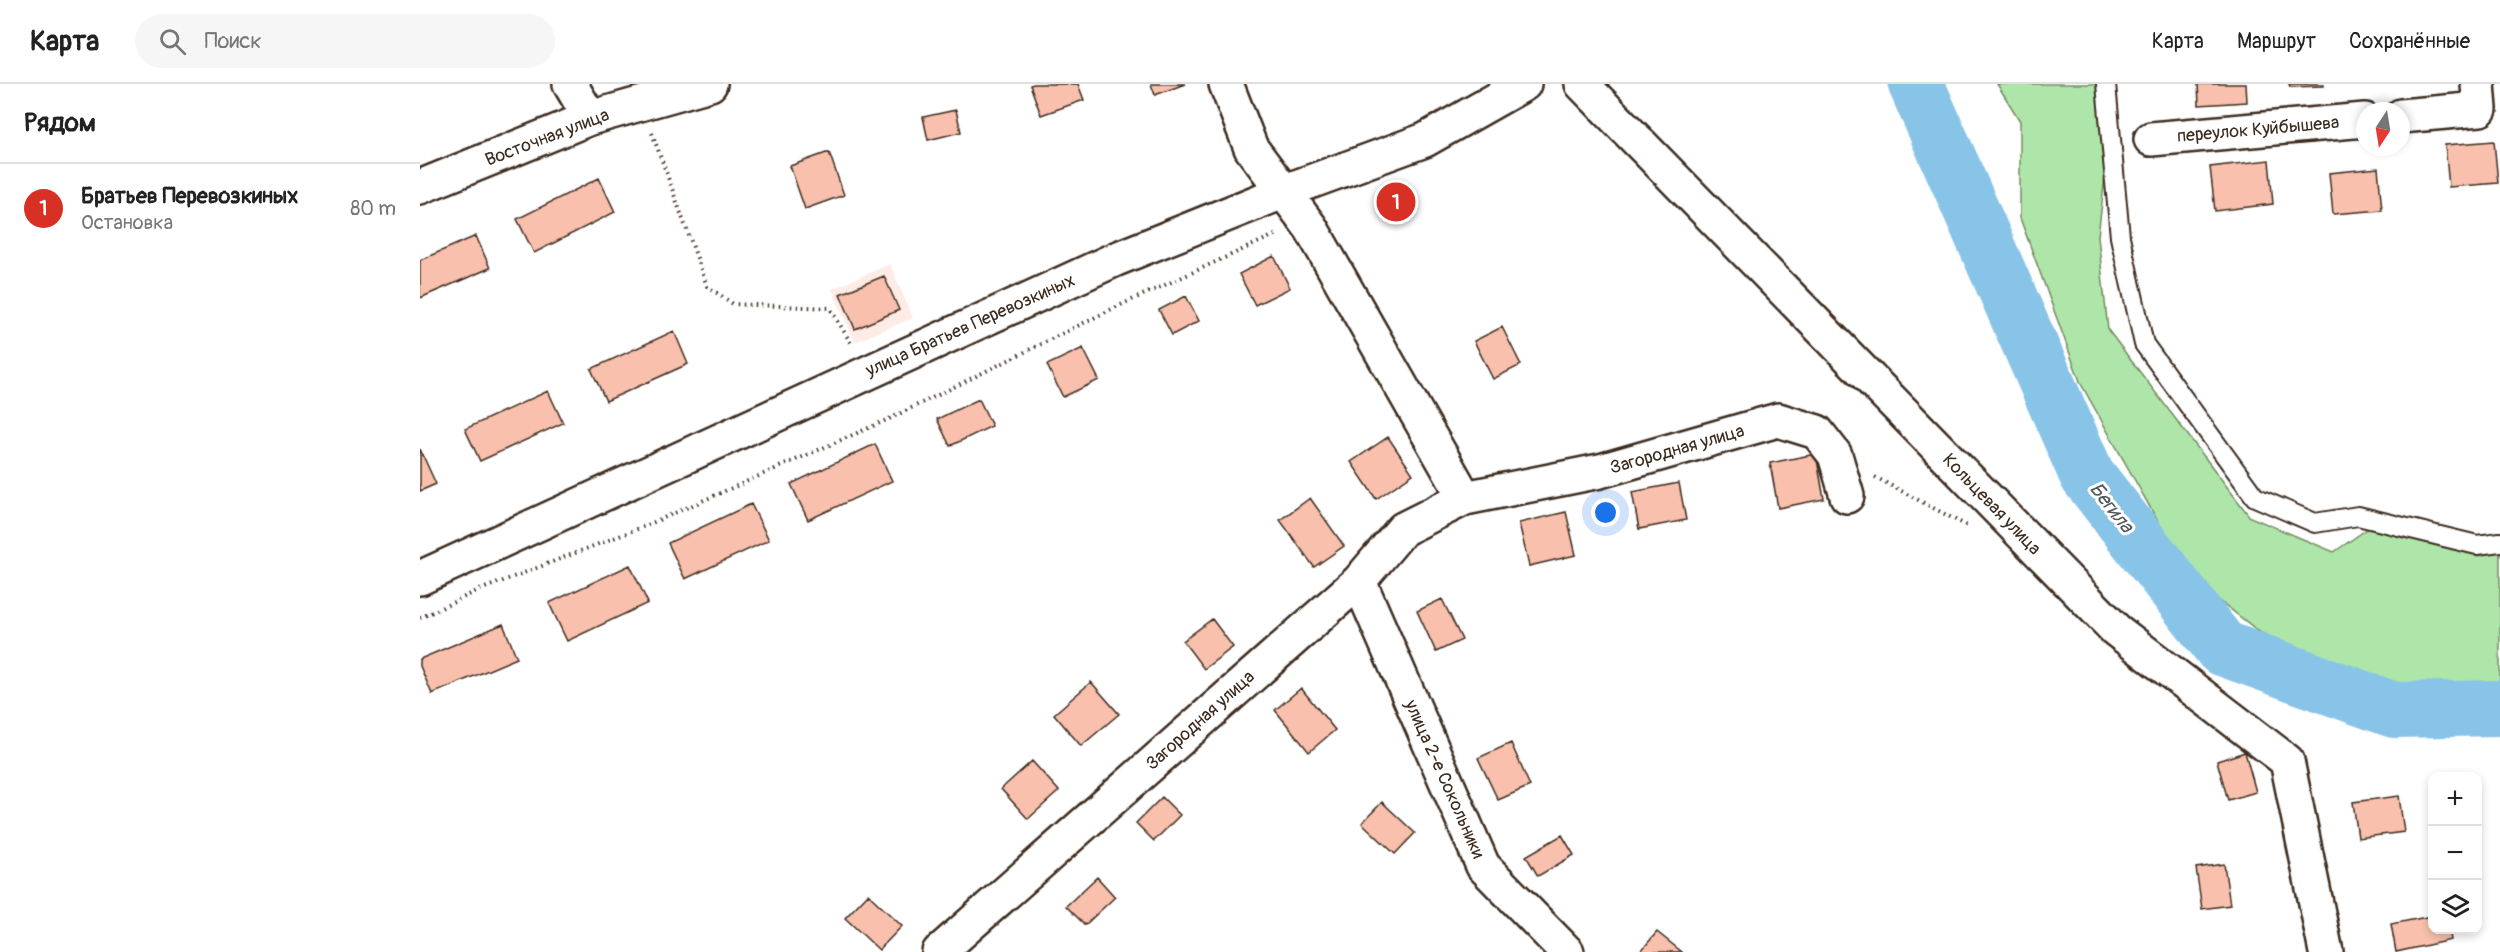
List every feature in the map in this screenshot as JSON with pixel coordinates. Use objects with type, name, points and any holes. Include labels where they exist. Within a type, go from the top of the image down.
[{"type":"street","points":[[570,84],[590,118]]},
{"type":"street","name":"Восточная улица","points":[[420,187],[590,118],[710,84]]},
{"type":"street","points":[[1226,84],[1251,148],[1306,220],[1465,498]]},
{"type":"street","name":"улица Братьев Перевозкиных","points":[[420,578],[1116,259],[1285,191],[1425,140],[1524,84]]},
{"type":"street","name":"Кольцевая улица","points":[[1582,84],[2116,630],[2287,761],[2326,952]]},
{"type":"street","points":[[2410,114],[2486,101]]},
{"type":"street","name":"переулок Куйбышева","points":[[2151,139],[2356,121]]},
{"type":"street","name":"Загородная улица","points":[[939,952],[1359,581],[1403,529],[1465,498],[1600,471],[1778,420],[1817,432],[1835,455],[1847,496]]},
{"type":"street","name":"улица 2-е Сокольники","points":[[1359,581],[1483,866],[1567,952]]},
{"type":"lane","points":[[2106,84],[2120,237],[2144,344],[2255,497],[2315,523],[2358,516],[2477,545],[2500,542]]},
{"type":"path","points":[[641,102],[707,286],[733,304],[830,308],[867,372]]},
{"type":"path","points":[[420,618],[477,591],[645,526],[889,418],[1112,309],[1306,220]]},
{"type":"path","points":[[1835,455],[1973,529]]},
{"type":"shaded area","points":[[890,264],[913,318],[855,342],[832,289]]},
{"type":"green space","points":[[1997,84],[2107,84],[2113,110],[2098,236],[2108,330],[2250,517],[2334,552],[2380,520],[2480,556],[2500,546],[2500,687],[2387,683],[2261,633],[2189,577],[2081,384],[2020,218],[2020,121]]},
{"type":"building","points":[[1078,84],[1084,100],[1041,115],[1030,85]]},
{"type":"building","points":[[1151,84],[1185,84],[1155,95]]},
{"type":"building","points":[[2198,84],[2246,84],[2247,102],[2199,105]]},
{"type":"building","points":[[2289,84],[2324,84],[2324,86],[2290,87]]},
{"type":"building","points":[[956,110],[961,132],[928,140],[923,117]]},
{"type":"building","points":[[2494,141],[2498,183],[2449,187],[2445,145]]},
{"type":"building","points":[[829,152],[844,195],[805,209],[790,166]]},
{"type":"building","points":[[2269,160],[2273,204],[2215,211],[2210,167]]},
{"type":"building","points":[[2378,168],[2382,210],[2333,214],[2329,173]]},
{"type":"building","points":[[599,178],[615,212],[534,253],[517,219]]},
{"type":"building","points":[[476,236],[490,268],[420,298],[420,260]]},
{"type":"building","points":[[1274,256],[1290,288],[1255,305],[1239,274]]},
{"type":"building","points":[[884,276],[899,310],[855,329],[840,294]]},
{"type":"building","points":[[1186,296],[1199,321],[1172,335],[1159,310]]},
{"type":"building","points":[[1502,327],[1521,365],[1493,379],[1474,341]]},
{"type":"building","points":[[674,331],[688,364],[606,401],[591,369]]},
{"type":"building","points":[[1083,348],[1099,380],[1063,397],[1047,365]]},
{"type":"building","points":[[548,391],[563,423],[480,461],[465,429]]},
{"type":"building","points":[[979,399],[992,426],[950,446],[937,419]]},
{"type":"building","points":[[1388,437],[1413,474],[1376,499],[1351,462]]},
{"type":"building","points":[[875,444],[892,481],[808,520],[791,484]]},
{"type":"building","points":[[420,449],[436,484],[420,491]]},
{"type":"building","points":[[1816,454],[1824,499],[1778,508],[1770,463]]},
{"type":"building","points":[[1679,483],[1686,520],[1639,529],[1632,492]]},
{"type":"building","points":[[1310,498],[1344,546],[1314,567],[1280,520]]},
{"type":"building","points":[[751,504],[769,540],[685,579],[668,543]]},
{"type":"building","points":[[1566,512],[1576,555],[1529,566],[1519,523]]},
{"type":"building","points":[[630,565],[648,603],[567,641],[549,603]]},
{"type":"building","points":[[1442,599],[1462,640],[1436,652],[1417,611]]},
{"type":"building","points":[[1212,619],[1233,647],[1204,669],[1183,641]]},
{"type":"building","points":[[503,624],[517,658],[432,694],[420,666],[420,659]]},
{"type":"building","points":[[1091,682],[1119,714],[1081,746],[1054,714]]},
{"type":"building","points":[[1301,688],[1335,730],[1309,752],[1275,710]]},
{"type":"building","points":[[1511,743],[1530,786],[1498,800],[1478,758]]},
{"type":"building","points":[[2245,752],[2256,792],[2228,800],[2217,761]]},
{"type":"building","points":[[1032,761],[1059,791],[1028,819],[1001,789]]},
{"type":"building","points":[[2399,796],[2404,832],[2358,838],[2353,802]]},
{"type":"building","points":[[1162,797],[1180,815],[1154,841],[1136,823]]},
{"type":"building","points":[[1382,802],[1415,833],[1395,854],[1362,823]]},
{"type":"building","points":[[1562,835],[1574,855],[1538,876],[1526,856]]},
{"type":"building","points":[[2224,864],[2230,905],[2202,909],[2196,868]]},
{"type":"building","points":[[1097,877],[1115,897],[1085,925],[1066,906]]},
{"type":"building","points":[[868,894],[902,926],[879,950],[845,918]]},
{"type":"building","points":[[2428,917],[2428,934],[2450,934],[2451,940],[2396,952],[2391,924]]},
{"type":"building","points":[[1657,932],[1682,952],[1640,952]]},
{"type":"waterway","name":"Бегила","points":[[1916,84],[2087,475],[2222,648],[2394,710],[2500,708]]},
{"type":"place","name":"Братьев Перевозкиных","points":[[1396,202]]}]
